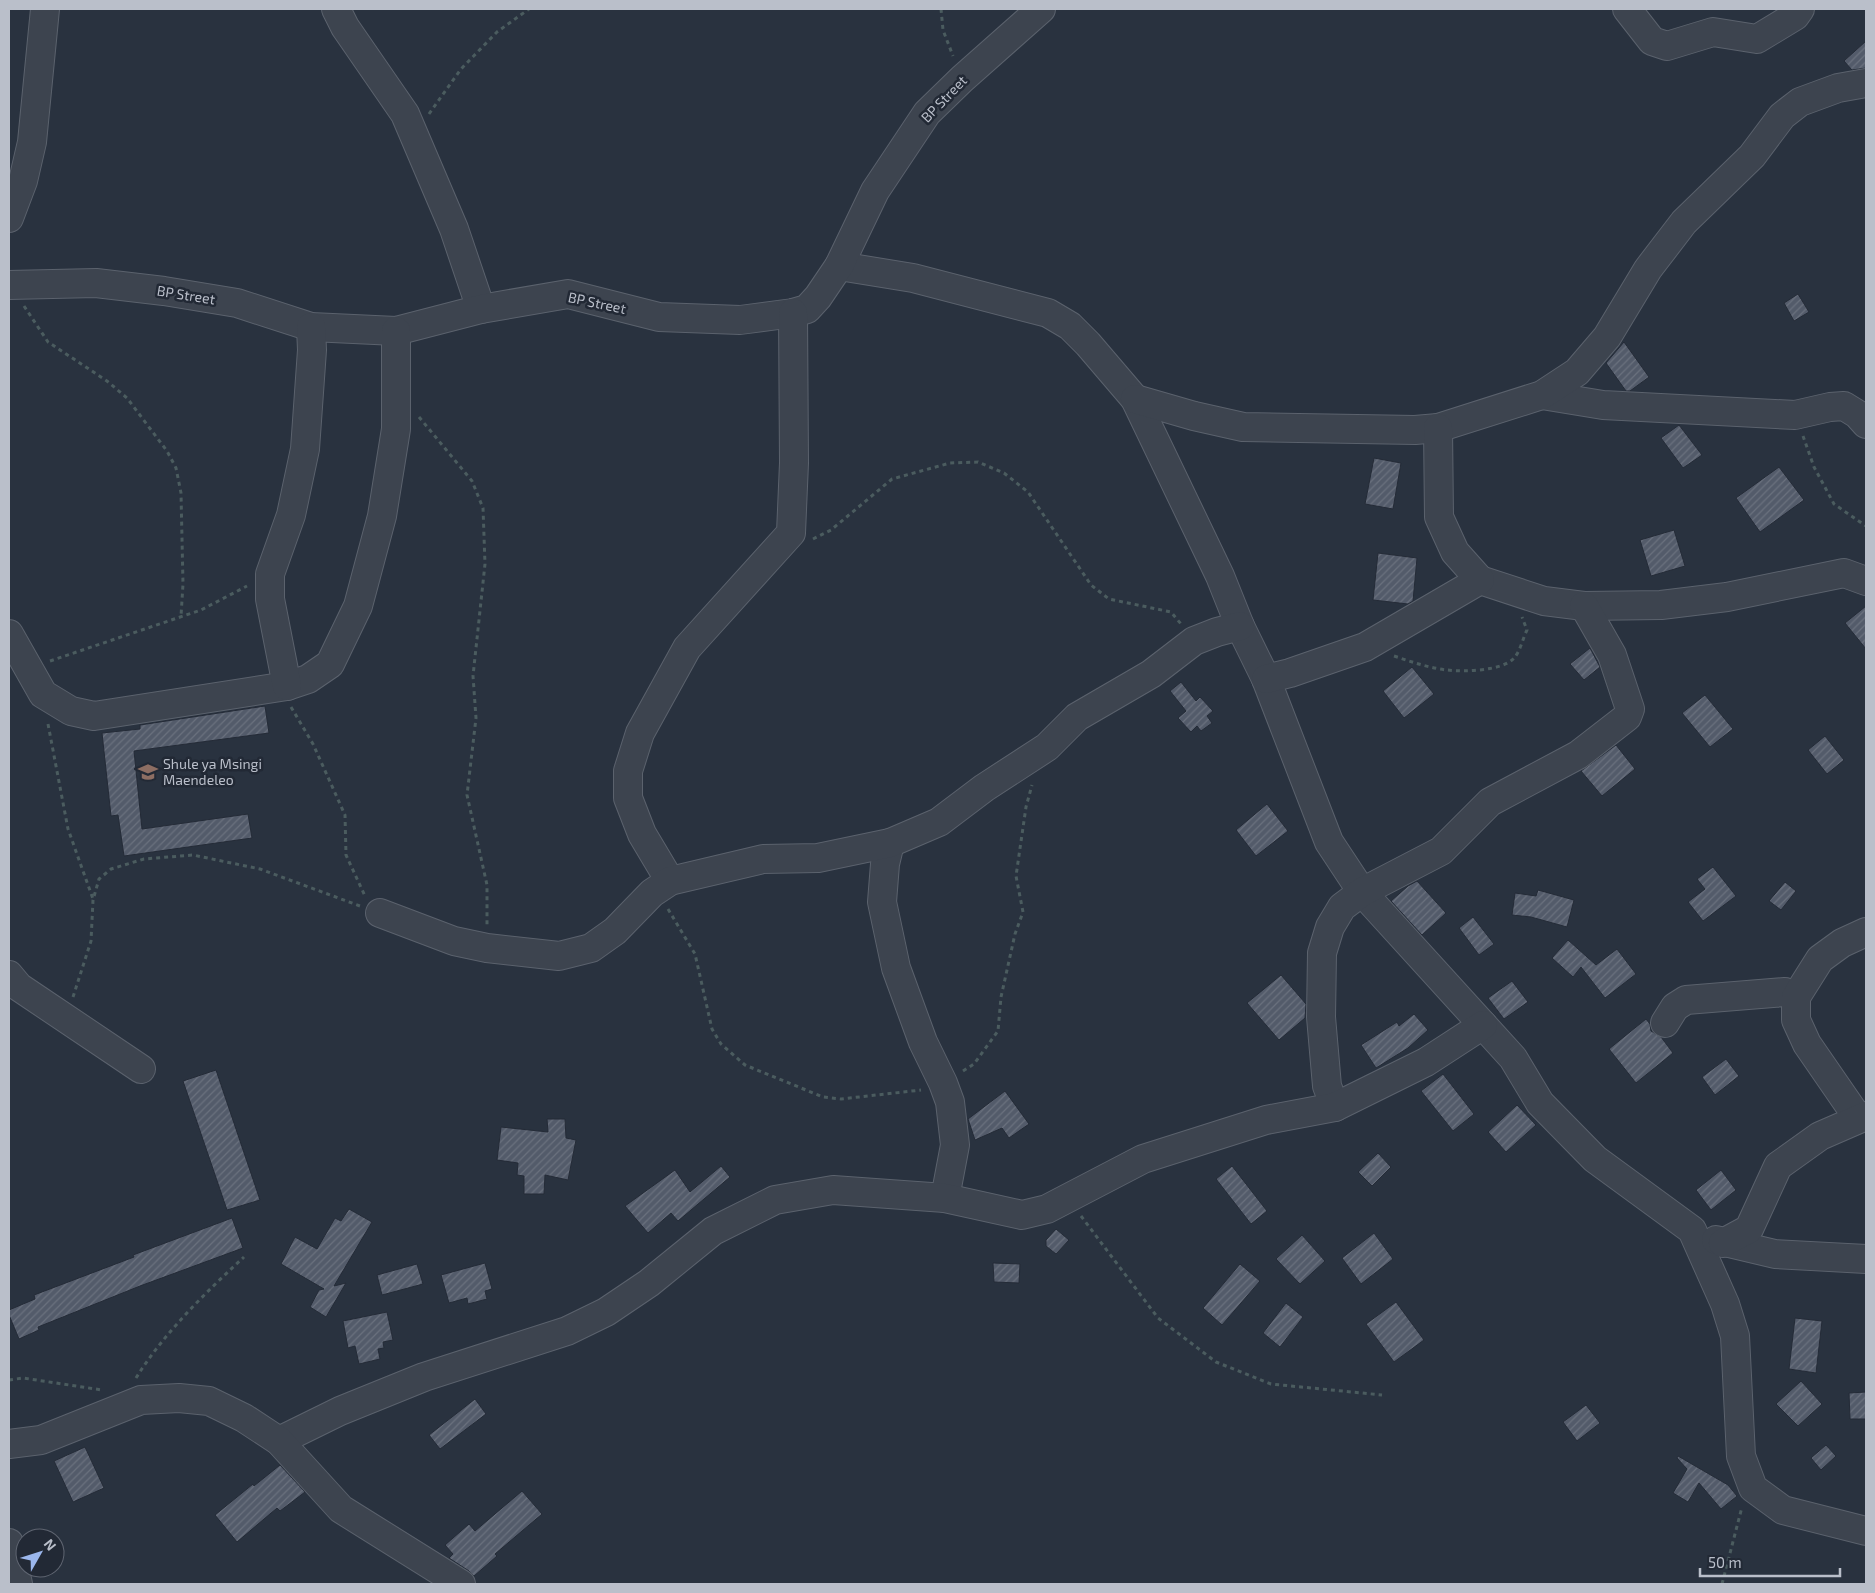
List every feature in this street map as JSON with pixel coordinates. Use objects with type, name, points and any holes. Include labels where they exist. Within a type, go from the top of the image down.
[{"type":"street","points":[[9,218],[23,181],[32,142],[45,9]]},
{"type":"street","points":[[336,9],[345,27],[405,114],[454,229],[481,309]]},
{"type":"street","name":"BP Street","points":[[9,285],[96,283],[164,290],[237,303],[311,327],[396,331],[481,309],[568,294],[659,318],[740,320],[793,313],[807,309],[818,297],[839,266],[875,191],[927,113],[962,79],[1042,9]]},
{"type":"street","points":[[1627,9],[1652,42],[1667,46],[1713,32],[1757,39],[1794,16],[1800,9]]},
{"type":"street","points":[[1135,399],[1194,416],[1244,427],[1369,430],[1438,428],[1542,395],[1577,372],[1608,337],[1648,269],[1680,227],[1752,156],[1782,116],[1800,102],[1838,88],[1866,84]]},
{"type":"street","points":[[839,266],[912,278],[1048,314],[1070,326],[1135,399],[1220,576],[1240,626],[1266,679],[1329,842],[1362,892],[1513,1058],[1540,1103],[1595,1160],[1692,1230],[1722,1243],[1775,1254],[1866,1259]]},
{"type":"street","points":[[661,887],[628,798],[628,771],[640,733],[686,648],[791,533],[794,463],[793,313]]},
{"type":"street","points":[[283,687],[270,599],[270,574],[292,514],[305,450],[312,350],[311,327]]},
{"type":"street","points":[[9,634],[42,694],[71,712],[94,716],[283,687],[308,679],[330,664],[358,606],[382,516],[396,429],[396,331]]},
{"type":"street","points":[[1542,395],[1603,406],[1795,415],[1830,407],[1844,406],[1857,414],[1866,424]]},
{"type":"street","points":[[1438,428],[1439,516],[1455,552],[1480,580],[1544,602],[1584,606],[1661,605],[1718,598],[1844,573],[1866,581]]},
{"type":"street","points":[[1266,679],[1290,673],[1365,647],[1480,580]]},
{"type":"street","points":[[1334,1107],[1327,1086],[1321,1017],[1322,953],[1330,927],[1342,907],[1362,892],[1441,851],[1490,802],[1578,754],[1626,717],[1630,709],[1612,655],[1584,606]]},
{"type":"street","points":[[376,912],[454,941],[487,948],[559,956],[591,948],[615,931],[661,887],[763,859],[818,858],[890,843],[939,822],[984,788],[1047,747],[1077,718],[1151,674],[1194,641],[1216,632],[1240,626]]},
{"type":"street","points":[[890,843],[885,864],[882,902],[896,968],[923,1042],[950,1102],[955,1145],[945,1198]]},
{"type":"street","points":[[1722,1243],[1748,1229],[1778,1166],[1820,1136],[1862,1117],[1807,1044],[1796,1020],[1796,997],[1820,959],[1842,943],[1866,932]]},
{"type":"street","points":[[9,975],[19,987],[141,1068]]},
{"type":"street","points":[[1665,1023],[1675,1007],[1686,1000],[1785,992],[1796,997]]},
{"type":"street","points":[[279,1441],[340,1411],[424,1377],[575,1327],[606,1312],[649,1283],[713,1230],[775,1200],[833,1190],[945,1198],[1022,1215],[1047,1209],[1068,1200],[1143,1159],[1266,1120],[1334,1107],[1426,1062],[1483,1025]]},
{"type":"street","points":[[1692,1230],[1725,1304],[1735,1336],[1741,1456],[1753,1488],[1783,1510],[1866,1531]]},
{"type":"street","points":[[9,1444],[41,1440],[112,1401],[179,1398],[209,1401],[244,1418],[279,1441],[341,1509],[461,1584]]},
{"type":"street","points":[[9,1543],[18,1584]]},
{"type":"path","points":[[414,134],[461,69],[497,32],[529,9]]},
{"type":"path","points":[[941,9],[943,30],[962,79]]},
{"type":"path","points":[[9,285],[48,342],[107,381],[126,398],[167,451],[176,468],[181,493],[184,584],[182,616]]},
{"type":"path","points":[[396,389],[472,481],[483,508],[485,564],[472,676],[476,718],[467,795],[487,885],[487,948]]},
{"type":"path","points":[[1795,415],[1814,467],[1834,504],[1866,526]]},
{"type":"path","points":[[791,533],[803,539],[815,539],[831,530],[892,479],[950,463],[978,462],[1004,473],[1028,492],[1091,585],[1109,599],[1171,612],[1194,641]]},
{"type":"path","points":[[27,668],[201,610],[270,574]]},
{"type":"path","points":[[1365,647],[1418,664],[1448,670],[1486,669],[1505,665],[1515,658],[1527,630],[1522,616]]},
{"type":"path","points":[[283,687],[313,744],[345,815],[346,855],[376,912]]},
{"type":"path","points":[[42,694],[68,829],[93,900]]},
{"type":"path","points":[[661,887],[669,910],[695,954],[712,1029],[721,1044],[745,1065],[823,1097],[841,1099],[923,1090],[943,1083],[974,1064],[998,1031],[1001,997],[1015,934],[1023,912],[1016,876],[1026,807],[1030,788],[1034,781]]},
{"type":"path","points":[[66,1019],[91,942],[93,900],[99,879],[111,869],[144,859],[193,855],[260,869],[376,912]]},
{"type":"path","points":[[1068,1200],[1158,1318],[1216,1362],[1271,1384],[1382,1396]]},
{"type":"path","points":[[9,1380],[23,1378],[112,1401],[206,1292],[244,1257]]},
{"type":"path","points":[[1722,1584],[1742,1507],[1753,1488]]},
{"type":"building","points":[[1866,41],[1866,68],[1852,70],[1844,61]]},
{"type":"building","points":[[1798,294],[1809,312],[1794,321],[1784,303]]},
{"type":"building","points":[[1624,342],[1649,377],[1630,391],[1626,391],[1606,363]]},
{"type":"building","points":[[1679,425],[1702,455],[1683,468],[1661,438]]},
{"type":"building","points":[[1374,458],[1401,463],[1393,509],[1365,504]]},
{"type":"building","points":[[1779,467],[1804,500],[1760,532],[1736,498]]},
{"type":"building","points":[[1674,530],[1685,566],[1651,576],[1640,540]]},
{"type":"building","points":[[1378,553],[1417,558],[1413,601],[1408,604],[1373,600]]},
{"type":"building","points":[[1866,606],[1866,649],[1845,623]]},
{"type":"building","points":[[1590,648],[1600,667],[1584,680],[1570,664]]},
{"type":"building","points":[[1412,667],[1434,694],[1404,718],[1383,691]]},
{"type":"building","points":[[1181,682],[1196,701],[1200,697],[1213,711],[1207,716],[1212,723],[1201,731],[1197,726],[1191,732],[1178,718],[1186,711],[1170,691]]},
{"type":"building","points":[[1705,695],[1733,729],[1710,747],[1682,713]]},
{"type":"building","points":[[265,706],[269,733],[134,751],[142,829],[248,814],[252,838],[124,856],[118,815],[111,816],[102,733],[140,729],[140,725]]},
{"type":"building","points":[[1825,736],[1844,760],[1827,774],[1808,750]]},
{"type":"building","points":[[1616,745],[1635,769],[1602,796],[1581,771]]},
{"type":"building","points":[[1267,804],[1288,831],[1256,856],[1236,830]]},
{"type":"building","points":[[1713,867],[1736,896],[1703,921],[1688,902],[1705,889],[1697,879]]},
{"type":"building","points":[[1417,881],[1446,913],[1422,935],[1391,901],[1408,886]]},
{"type":"building","points":[[1785,882],[1796,891],[1781,910],[1769,901]]},
{"type":"building","points":[[1538,890],[1574,900],[1567,927],[1531,917],[1512,915],[1515,893],[1536,896]]},
{"type":"building","points":[[1473,917],[1494,944],[1479,955],[1459,928]]},
{"type":"building","points":[[1568,940],[1596,965],[1617,949],[1636,974],[1605,998],[1581,967],[1573,977],[1552,958]]},
{"type":"building","points":[[1281,975],[1306,1004],[1305,1018],[1279,1040],[1247,1003]]},
{"type":"building","points":[[1512,981],[1528,1002],[1504,1019],[1488,998]]},
{"type":"building","points":[[1414,1014],[1428,1030],[1408,1048],[1376,1068],[1361,1045],[1397,1022],[1399,1026]]},
{"type":"building","points":[[1646,1019],[1650,1024],[1651,1031],[1661,1037],[1673,1053],[1636,1083],[1609,1049]]},
{"type":"building","points":[[1726,1059],[1739,1076],[1715,1095],[1702,1077]]},
{"type":"building","points":[[216,1070],[260,1200],[227,1210],[183,1081]]},
{"type":"building","points":[[1443,1074],[1474,1114],[1453,1131],[1421,1091]]},
{"type":"building","points":[[1005,1091],[1029,1124],[1009,1138],[1002,1128],[975,1140],[968,1119]]},
{"type":"building","points":[[1517,1105],[1536,1125],[1506,1152],[1488,1132]]},
{"type":"building","points":[[547,1119],[565,1119],[566,1138],[576,1140],[568,1180],[545,1175],[544,1194],[524,1194],[524,1176],[517,1175],[518,1163],[497,1160],[501,1127],[548,1132]]},
{"type":"building","points":[[1378,1153],[1391,1167],[1372,1186],[1358,1172]]},
{"type":"building","points":[[721,1166],[730,1177],[678,1221],[671,1213],[648,1233],[625,1206],[675,1170],[690,1192]]},
{"type":"building","points":[[1232,1166],[1267,1211],[1251,1224],[1216,1179]]},
{"type":"building","points":[[1721,1170],[1736,1190],[1711,1210],[1696,1190]]},
{"type":"building","points":[[349,1209],[372,1222],[334,1286],[346,1283],[326,1317],[310,1307],[319,1290],[324,1289],[281,1264],[295,1237],[317,1249],[335,1218],[341,1221]]},
{"type":"building","points":[[232,1218],[243,1248],[140,1286],[38,1327],[39,1330],[19,1339],[9,1315],[9,1310],[35,1299],[34,1295]]},
{"type":"building","points":[[1056,1229],[1069,1240],[1056,1254],[1046,1246],[1046,1240]]},
{"type":"building","points":[[1374,1233],[1393,1259],[1361,1284],[1342,1258]]},
{"type":"building","points":[[1302,1235],[1325,1261],[1300,1284],[1276,1259]]},
{"type":"building","points":[[485,1263],[492,1289],[485,1291],[487,1299],[468,1304],[467,1298],[449,1303],[441,1275]]},
{"type":"building","points":[[993,1263],[1020,1264],[1019,1283],[994,1282]]},
{"type":"building","points":[[417,1264],[423,1284],[382,1295],[377,1275]]},
{"type":"building","points":[[1240,1264],[1260,1281],[1222,1325],[1203,1308]]},
{"type":"building","points":[[1396,1302],[1424,1340],[1394,1362],[1366,1324]]},
{"type":"building","points":[[1286,1303],[1303,1317],[1280,1347],[1263,1333]]},
{"type":"building","points":[[387,1312],[393,1340],[383,1342],[384,1348],[378,1349],[380,1359],[359,1364],[355,1346],[348,1348],[343,1321]]},
{"type":"building","points":[[1795,1318],[1822,1321],[1816,1373],[1789,1369]]},
{"type":"building","points":[[1801,1381],[1822,1404],[1798,1426],[1776,1404]]},
{"type":"building","points":[[1866,1392],[1866,1419],[1850,1419],[1849,1393]]},
{"type":"building","points":[[475,1399],[486,1414],[440,1449],[429,1435]]},
{"type":"building","points":[[1586,1405],[1600,1423],[1577,1441],[1563,1422]]},
{"type":"building","points":[[1826,1445],[1836,1456],[1821,1470],[1811,1458]]},
{"type":"building","points":[[85,1447],[104,1488],[73,1502],[54,1461]]},
{"type":"building","points":[[1678,1456],[1728,1485],[1737,1496],[1721,1509],[1699,1483],[1688,1502],[1673,1493],[1687,1469],[1677,1458]]},
{"type":"building","points":[[280,1465],[305,1492],[280,1511],[277,1508],[237,1542],[215,1515]]},
{"type":"building","points":[[522,1491],[542,1514],[495,1554],[497,1556],[474,1576],[449,1558],[453,1554],[445,1545],[469,1524],[475,1531]]},
{"type":"place","name":"Shule ya Msingi Maendeleo","points":[[148,772]]}]
